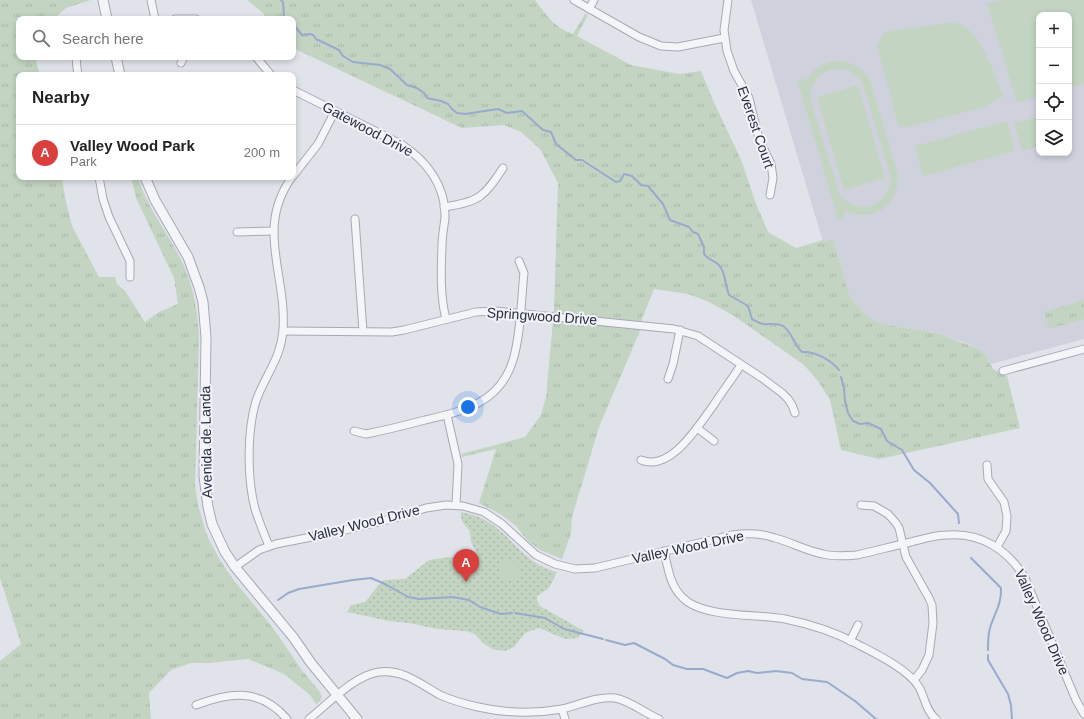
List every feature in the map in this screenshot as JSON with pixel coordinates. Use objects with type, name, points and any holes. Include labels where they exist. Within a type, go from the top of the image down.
[{"type":"street","points":[[102,0],[106,16]]},
{"type":"street","points":[[151,0],[154,16]]},
{"type":"street","points":[[574,0],[639,38],[661,46],[678,47],[724,38]]},
{"type":"street","points":[[589,9],[594,0]]},
{"type":"street","name":"Everest Court","points":[[728,0],[724,38],[730,61],[749,98],[759,139],[771,164],[773,178],[770,195]]},
{"type":"street","points":[[76,60],[77,72]]},
{"type":"street","points":[[117,60],[119,72]]},
{"type":"street","points":[[258,60],[268,72]]},
{"type":"street","name":"Gatewood Drive","points":[[296,92],[402,144],[421,158],[434,176],[439,186],[445,217],[442,245],[442,302],[446,319]]},
{"type":"street","points":[[296,172],[318,144],[335,111]]},
{"type":"street","points":[[444,207],[463,205],[479,198],[491,187],[503,168]]},
{"type":"street","points":[[100,180],[103,199],[109,217],[130,261],[130,277]]},
{"type":"street","name":"Avenida de Landa","points":[[146,180],[155,200],[188,257],[203,302],[206,337],[205,492],[209,513],[218,538],[235,567],[293,637],[311,663],[357,719]]},
{"type":"street","points":[[269,546],[253,498],[250,477],[250,444],[253,413],[256,401],[278,356],[283,331],[284,319],[274,231],[277,204],[281,194],[290,180]]},
{"type":"street","points":[[355,219],[363,331]]},
{"type":"street","points":[[237,232],[274,231]]},
{"type":"street","points":[[354,431],[366,434],[447,415],[462,411],[482,402],[490,396],[504,380],[516,351],[524,273],[519,262]]},
{"type":"street","name":"Springwood Drive","points":[[283,331],[392,332],[476,312],[486,311],[520,313],[680,330],[698,336],[782,393],[792,406],[795,413]]},
{"type":"street","points":[[668,379],[673,364],[680,330]]},
{"type":"street","points":[[1003,371],[1084,348]]},
{"type":"street","points":[[641,460],[654,462],[665,458],[679,449],[691,437],[741,365]]},
{"type":"street","points":[[447,415],[458,464],[456,505]]},
{"type":"street","points":[[697,428],[714,441]]},
{"type":"street","points":[[987,465],[988,480],[1004,502],[1008,516],[1006,531],[997,547]]},
{"type":"street","name":"Valley Wood Drive","points":[[235,567],[259,550],[269,546],[395,518],[436,506],[456,505],[474,508],[493,517],[536,555],[555,564],[575,569],[595,568],[732,535],[765,535],[811,551],[834,556],[857,555],[935,536],[956,534],[978,538],[997,547],[1012,560],[1025,578],[1076,700],[1084,714]]},
{"type":"street","points":[[860,505],[874,506],[892,518],[899,528],[908,560],[929,598],[934,614],[929,655],[922,670],[914,680]]},
{"type":"street","points":[[664,551],[674,587],[684,599],[697,608],[712,612],[786,619],[821,628],[850,641],[901,669],[914,680],[919,687],[929,711],[936,719]]},
{"type":"street","points":[[850,641],[858,625]]},
{"type":"street","points":[[309,719],[362,677],[387,671],[403,674],[445,697],[477,707],[507,712],[524,712],[562,709],[600,699],[615,698],[630,704],[657,719]]},
{"type":"street","points":[[196,705],[225,696],[244,695],[264,701],[287,719]]},
{"type":"street","points":[[562,709],[565,719]]},
{"type":"shaded area","points":[[751,0],[1084,0],[1084,339],[991,364],[987,356],[979,349],[963,342],[940,334],[883,324],[864,313],[852,299],[848,291],[833,240],[823,242]]},
{"type":"green space","points":[[0,0],[91,0],[66,8],[57,16],[16,16],[16,60],[36,60],[39,72],[16,72],[16,180],[62,180],[72,226],[99,277],[115,277],[117,284],[125,291],[145,322],[159,312],[178,304],[174,278],[136,198],[132,180],[139,180],[147,200],[178,253],[187,273],[195,301],[199,339],[195,486],[198,505],[207,536],[232,578],[273,628],[301,669],[320,692],[322,697],[321,700],[316,704],[310,695],[284,674],[248,659],[191,663],[171,670],[149,693],[151,719],[0,719],[0,661],[21,644],[0,578]]},
{"type":"green space","points":[[247,0],[535,0],[547,16],[560,28],[573,34],[585,14],[588,15],[577,36],[631,65],[679,74],[701,71],[742,162],[755,201],[768,232],[796,248],[823,240],[824,242],[833,239],[848,291],[852,299],[864,313],[872,319],[883,324],[940,334],[979,349],[987,356],[993,369],[1007,376],[1020,428],[879,459],[841,450],[830,400],[818,381],[804,365],[734,316],[709,302],[688,294],[654,289],[642,319],[640,331],[599,427],[572,517],[571,534],[562,559],[540,550],[527,540],[516,526],[502,515],[479,503],[496,449],[462,457],[461,454],[525,437],[541,415],[546,397],[554,310],[558,183],[540,149],[521,132],[504,125],[462,128],[296,49],[296,16],[265,16]]},
{"type":"green space","points":[[1001,0],[1084,0],[1084,83],[1072,87],[1072,12],[1036,12],[1036,97],[1017,103],[987,3]]},
{"type":"green space","points":[[953,22],[963,25],[978,41],[985,52],[1003,96],[985,107],[904,128],[898,125],[877,45],[885,32]]},
{"type":"green space","points":[[842,61],[856,66],[867,75],[870,80],[897,171],[898,183],[890,202],[883,209],[865,215],[854,214],[843,209],[845,217],[838,219],[797,80],[804,78],[806,82],[811,73],[818,67],[832,62]],"holes":[[[835,69],[843,69],[850,72],[862,82],[890,175],[886,194],[881,201],[865,207],[856,206],[848,202],[840,195],[811,102],[813,85],[816,80],[824,73]]]},
{"type":"green space","points":[[858,85],[885,178],[844,190],[817,97]]},
{"type":"green space","points":[[1036,117],[1036,147],[1022,151],[1014,123]]},
{"type":"green space","points":[[1007,121],[1015,151],[923,176],[915,146]]},
{"type":"green space","points":[[1084,300],[1084,319],[1049,329],[1044,312]]},
{"type":"green space","points":[[461,512],[487,521],[536,563],[557,572],[549,588],[537,596],[537,601],[540,606],[584,631],[578,638],[565,639],[539,628],[525,633],[514,647],[505,651],[492,649],[483,643],[475,634],[466,631],[437,629],[347,612],[351,605],[365,602],[383,580],[405,579],[429,560],[451,557],[473,559],[477,557],[471,542],[470,532],[463,522]]},
{"type":"green space","points":[[511,559],[521,568],[519,577],[506,581],[499,574],[502,562]]},
{"type":"waterway","points":[[281,0],[283,2],[284,16]]},
{"type":"waterway","points":[[296,28],[302,35],[313,35],[316,39],[339,50],[343,56],[353,62],[380,65],[390,69],[407,85],[417,88],[424,93],[427,98],[448,104],[457,113],[465,114],[498,109],[507,113],[522,111],[543,130],[551,132],[556,144],[576,160],[582,160],[616,182],[620,181],[624,174],[632,176],[641,185],[648,186],[663,204],[670,220],[689,227],[693,232],[698,234],[704,247],[704,254],[707,258],[717,263],[721,268],[729,295],[748,306],[752,319],[762,324],[775,324],[783,326],[789,332],[802,352],[812,353],[822,357],[832,363],[839,370]]},
{"type":"waterway","points":[[841,377],[848,413],[853,421],[860,424],[868,423],[881,429],[887,441],[902,450],[914,470],[930,483],[958,514],[959,523]]},
{"type":"waterway","points":[[971,558],[1001,588],[999,604],[989,631],[988,650]]},
{"type":"waterway","points":[[278,600],[288,593],[299,589],[371,578],[408,597],[419,599],[453,597],[469,600],[480,607],[501,614],[512,613]]},
{"type":"waterway","points":[[515,613],[545,618],[564,629],[603,639]]},
{"type":"waterway","points":[[606,640],[625,645],[634,643],[665,659],[673,665],[687,669],[703,669],[727,678],[737,673],[748,671],[757,673],[776,671],[792,673],[802,679],[827,682],[855,701],[876,719]]},
{"type":"waterway","points":[[988,655],[988,660],[1008,694],[1011,705],[1012,719]]},
{"type":"place","name":"Valley Wood Park","points":[[466,582]]}]
